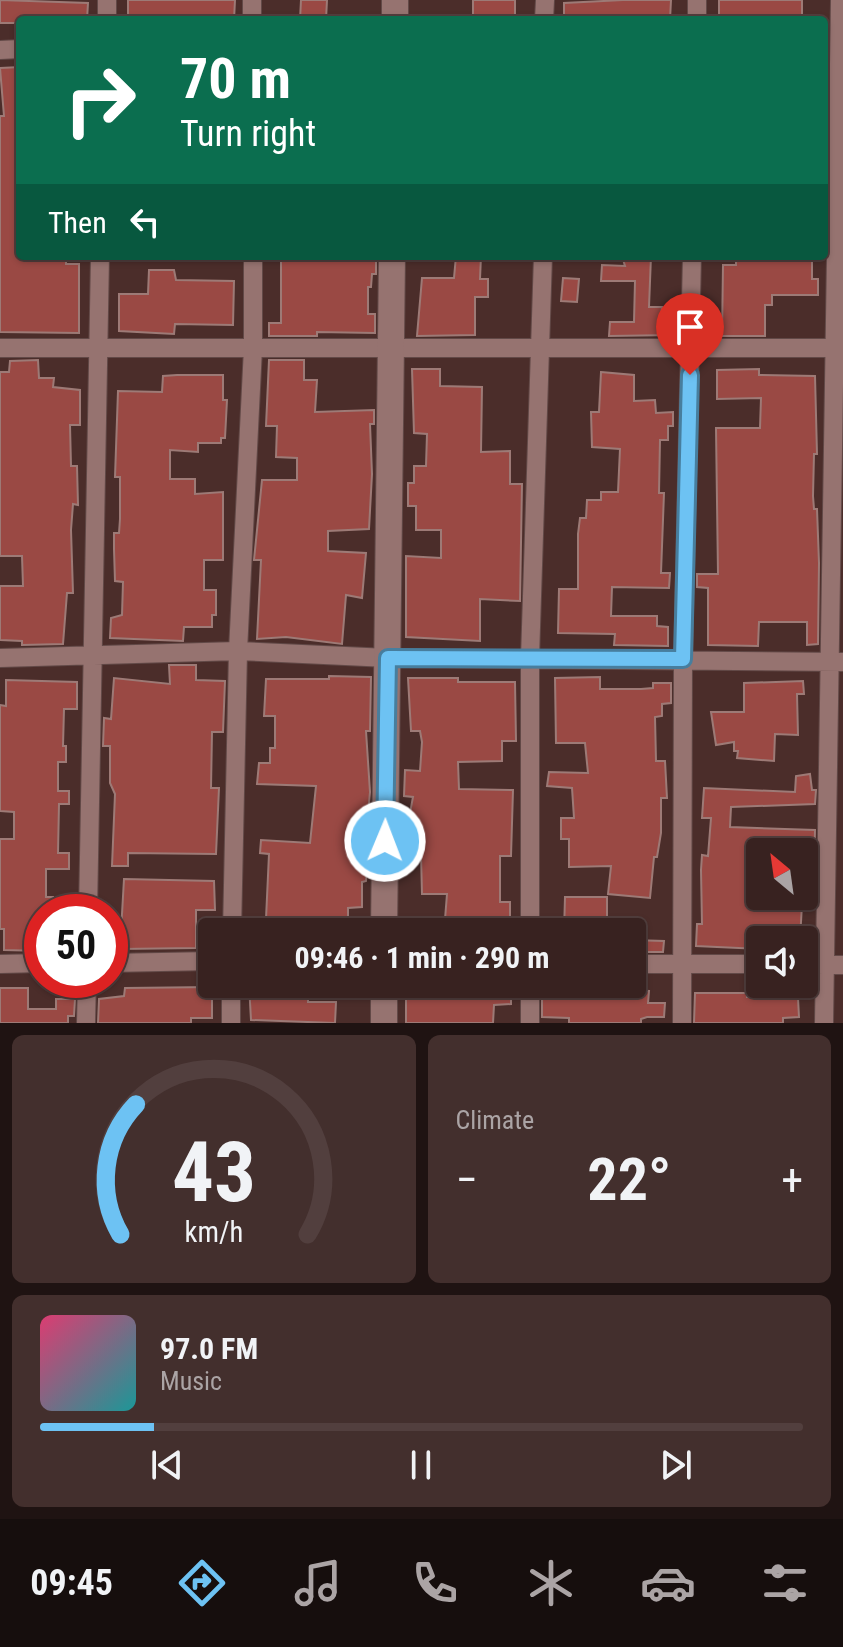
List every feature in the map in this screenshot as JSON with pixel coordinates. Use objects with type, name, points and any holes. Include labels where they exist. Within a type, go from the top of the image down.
[{"type":"main road","points":[[384,918],[392,260]]},
{"type":"main road","points":[[384,998],[384,1023]]},
{"type":"street","points":[[824,1023],[834,965],[840,348],[836,40],[840,0]]},
{"type":"street","points":[[88,894],[100,260]]},
{"type":"street","points":[[232,918],[238,651],[253,348],[253,260]]},
{"type":"street","points":[[530,918],[530,658],[543,260]]},
{"type":"street","points":[[682,1023],[683,659],[692,260]]},
{"type":"street","points":[[0,348],[840,348]]},
{"type":"street","points":[[0,658],[92,658],[238,651],[388,658],[836,662]]},
{"type":"street","points":[[128,963],[198,961]]},
{"type":"street","points":[[0,964],[24,963]]},
{"type":"street","points":[[646,963],[746,964]]},
{"type":"street","points":[[86,1023],[87,998]]},
{"type":"street","points":[[231,998],[231,1023]]},
{"type":"street","points":[[530,998],[530,1023]]},
{"type":"building","points":[[0,0],[88,3],[87,16],[16,16],[16,23],[0,23]]},
{"type":"building","points":[[128,0],[235,0],[234,16],[128,16]]},
{"type":"building","points":[[301,0],[327,0],[326,16],[300,16]]},
{"type":"building","points":[[473,0],[515,0],[515,16],[473,16]]},
{"type":"building","points":[[671,0],[670,16],[564,16],[564,3]]},
{"type":"building","points":[[719,0],[802,0],[802,16],[719,16]]},
{"type":"building","points":[[16,67],[16,260],[66,260],[66,264],[79,264],[79,333],[0,332],[0,116],[4,116],[0,68]]},
{"type":"building","points":[[281,260],[376,260],[376,274],[372,274],[371,287],[368,287],[368,314],[375,314],[375,333],[317,332],[317,336],[269,336],[269,323],[281,323]]},
{"type":"building","points":[[456,260],[481,260],[480,279],[488,279],[488,297],[475,297],[475,335],[417,336],[422,278],[454,278]]},
{"type":"building","points":[[623,260],[651,260],[649,307],[662,307],[661,318],[676,319],[675,335],[609,336],[610,322],[634,322],[635,281],[601,281],[602,265],[625,266]]},
{"type":"building","points":[[736,260],[812,260],[812,279],[818,279],[818,295],[772,295],[772,305],[765,305],[765,336],[722,336],[723,265],[736,265]]},
{"type":"building","points":[[149,270],[174,270],[176,280],[234,281],[233,325],[175,324],[174,334],[119,331],[119,294],[148,294]]},
{"type":"building","points":[[563,278],[579,279],[577,302],[561,301]]},
{"type":"building","points":[[38,360],[39,378],[54,378],[53,387],[80,390],[80,425],[70,425],[71,466],[77,466],[78,505],[73,504],[73,593],[67,593],[63,644],[22,645],[22,641],[0,640],[0,586],[23,586],[22,556],[0,556],[0,372],[9,372],[10,361]]},
{"type":"building","points":[[269,360],[304,360],[304,380],[317,380],[315,412],[374,410],[374,424],[370,424],[372,474],[369,529],[328,531],[328,551],[366,553],[362,598],[346,595],[342,644],[286,637],[257,639],[261,560],[254,560],[262,480],[297,480],[297,458],[276,457],[277,426],[266,426]]},
{"type":"building","points":[[412,369],[440,369],[440,386],[482,387],[481,452],[510,451],[510,484],[522,484],[520,601],[480,599],[480,641],[406,637],[406,556],[441,558],[441,530],[416,530],[416,506],[408,506],[408,483],[414,483],[414,466],[426,466],[427,434],[414,433]]},
{"type":"building","points":[[759,369],[759,375],[815,376],[817,454],[814,454],[813,496],[814,509],[817,509],[819,563],[818,644],[807,645],[807,622],[759,622],[758,646],[708,645],[708,588],[697,587],[697,574],[718,574],[716,428],[760,428],[761,398],[717,399],[717,370]]},
{"type":"building","points":[[601,372],[634,375],[634,401],[655,400],[656,413],[673,412],[673,426],[668,426],[668,440],[660,440],[659,493],[664,493],[661,573],[670,573],[669,588],[612,587],[611,616],[657,616],[657,626],[668,627],[668,646],[614,645],[615,634],[558,633],[559,589],[578,589],[578,534],[580,518],[586,518],[587,500],[601,500],[601,492],[618,492],[620,449],[592,447],[591,412],[599,412]]},
{"type":"building","points":[[223,375],[223,400],[227,400],[225,438],[221,438],[221,443],[198,443],[198,452],[170,450],[170,479],[195,479],[195,494],[223,492],[223,560],[204,560],[204,590],[216,590],[216,615],[212,615],[212,627],[184,627],[183,641],[110,638],[111,618],[122,615],[123,582],[115,581],[114,549],[114,533],[119,533],[120,519],[120,477],[115,477],[118,391],[162,392],[163,376]]},
{"type":"building","points":[[169,665],[196,665],[196,680],[225,681],[223,732],[212,732],[211,788],[219,788],[216,854],[128,853],[128,866],[112,866],[115,794],[110,783],[110,746],[103,746],[104,718],[111,719],[114,678],[170,684]]},
{"type":"building","points":[[329,676],[371,677],[370,731],[366,731],[370,792],[368,813],[361,813],[359,842],[369,843],[366,881],[362,882],[362,907],[348,908],[348,918],[266,918],[269,854],[260,853],[261,840],[310,843],[316,786],[257,784],[259,763],[270,763],[270,748],[275,748],[275,716],[264,716],[266,679],[329,679]]},
{"type":"building","points":[[600,677],[600,689],[653,688],[653,683],[671,683],[671,703],[662,704],[662,716],[655,717],[656,761],[665,761],[667,798],[661,798],[661,833],[657,857],[654,857],[650,898],[608,894],[611,866],[569,867],[569,839],[561,839],[561,818],[574,818],[572,788],[547,786],[549,772],[588,773],[585,743],[556,743],[555,678]]},
{"type":"building","points":[[408,678],[515,682],[516,741],[502,741],[502,761],[458,762],[459,789],[513,790],[511,856],[500,856],[500,902],[510,902],[510,918],[445,918],[447,894],[422,894],[421,855],[407,855],[405,840],[413,797],[404,796],[405,770],[420,771],[422,742],[420,731],[411,731]]},
{"type":"building","points":[[6,680],[77,682],[77,709],[64,709],[66,762],[58,762],[58,791],[69,791],[69,804],[59,804],[58,853],[69,853],[69,869],[46,869],[46,894],[24,894],[24,951],[4,950],[4,929],[0,929],[0,839],[14,839],[14,812],[0,811],[0,705],[6,706]]},
{"type":"building","points":[[803,681],[804,694],[797,694],[798,735],[775,734],[774,761],[737,758],[734,742],[716,745],[711,712],[744,712],[744,683]]},
{"type":"building","points":[[810,774],[812,790],[816,790],[815,804],[731,807],[730,827],[815,830],[815,838],[746,838],[746,910],[802,910],[801,926],[746,926],[746,948],[696,946],[697,924],[702,924],[702,855],[708,856],[711,818],[702,818],[704,788],[795,792],[796,776]]},
{"type":"building","points":[[124,879],[214,881],[215,910],[196,910],[196,948],[128,949],[128,894],[123,894]]},
{"type":"building","points":[[565,897],[607,897],[607,918],[564,918]]},
{"type":"building","points":[[646,940],[664,941],[663,952],[646,952]]},
{"type":"building","points":[[198,987],[198,998],[212,998],[212,1018],[191,1018],[191,1023],[98,1023],[99,999],[128,998],[128,988]]},
{"type":"building","points":[[0,988],[24,988],[28,1009],[56,1009],[56,999],[75,999],[74,1016],[68,1016],[68,1023],[0,1023]]},
{"type":"building","points":[[646,991],[649,991],[648,1003],[665,1003],[664,1017],[647,1017],[641,1019],[641,1023],[569,1023],[569,1018],[542,1017],[542,998],[646,998]]},
{"type":"building","points":[[695,993],[746,993],[746,998],[798,998],[799,1017],[783,1018],[783,1023],[694,1023]]},
{"type":"building","points":[[250,998],[308,998],[308,1002],[336,1002],[335,1023],[251,1020]]},
{"type":"building","points":[[406,998],[511,998],[511,1004],[494,1005],[493,1023],[406,1023]]},
{"type":"route","points":[[385,841],[388,658],[683,659],[690,375]]}]
